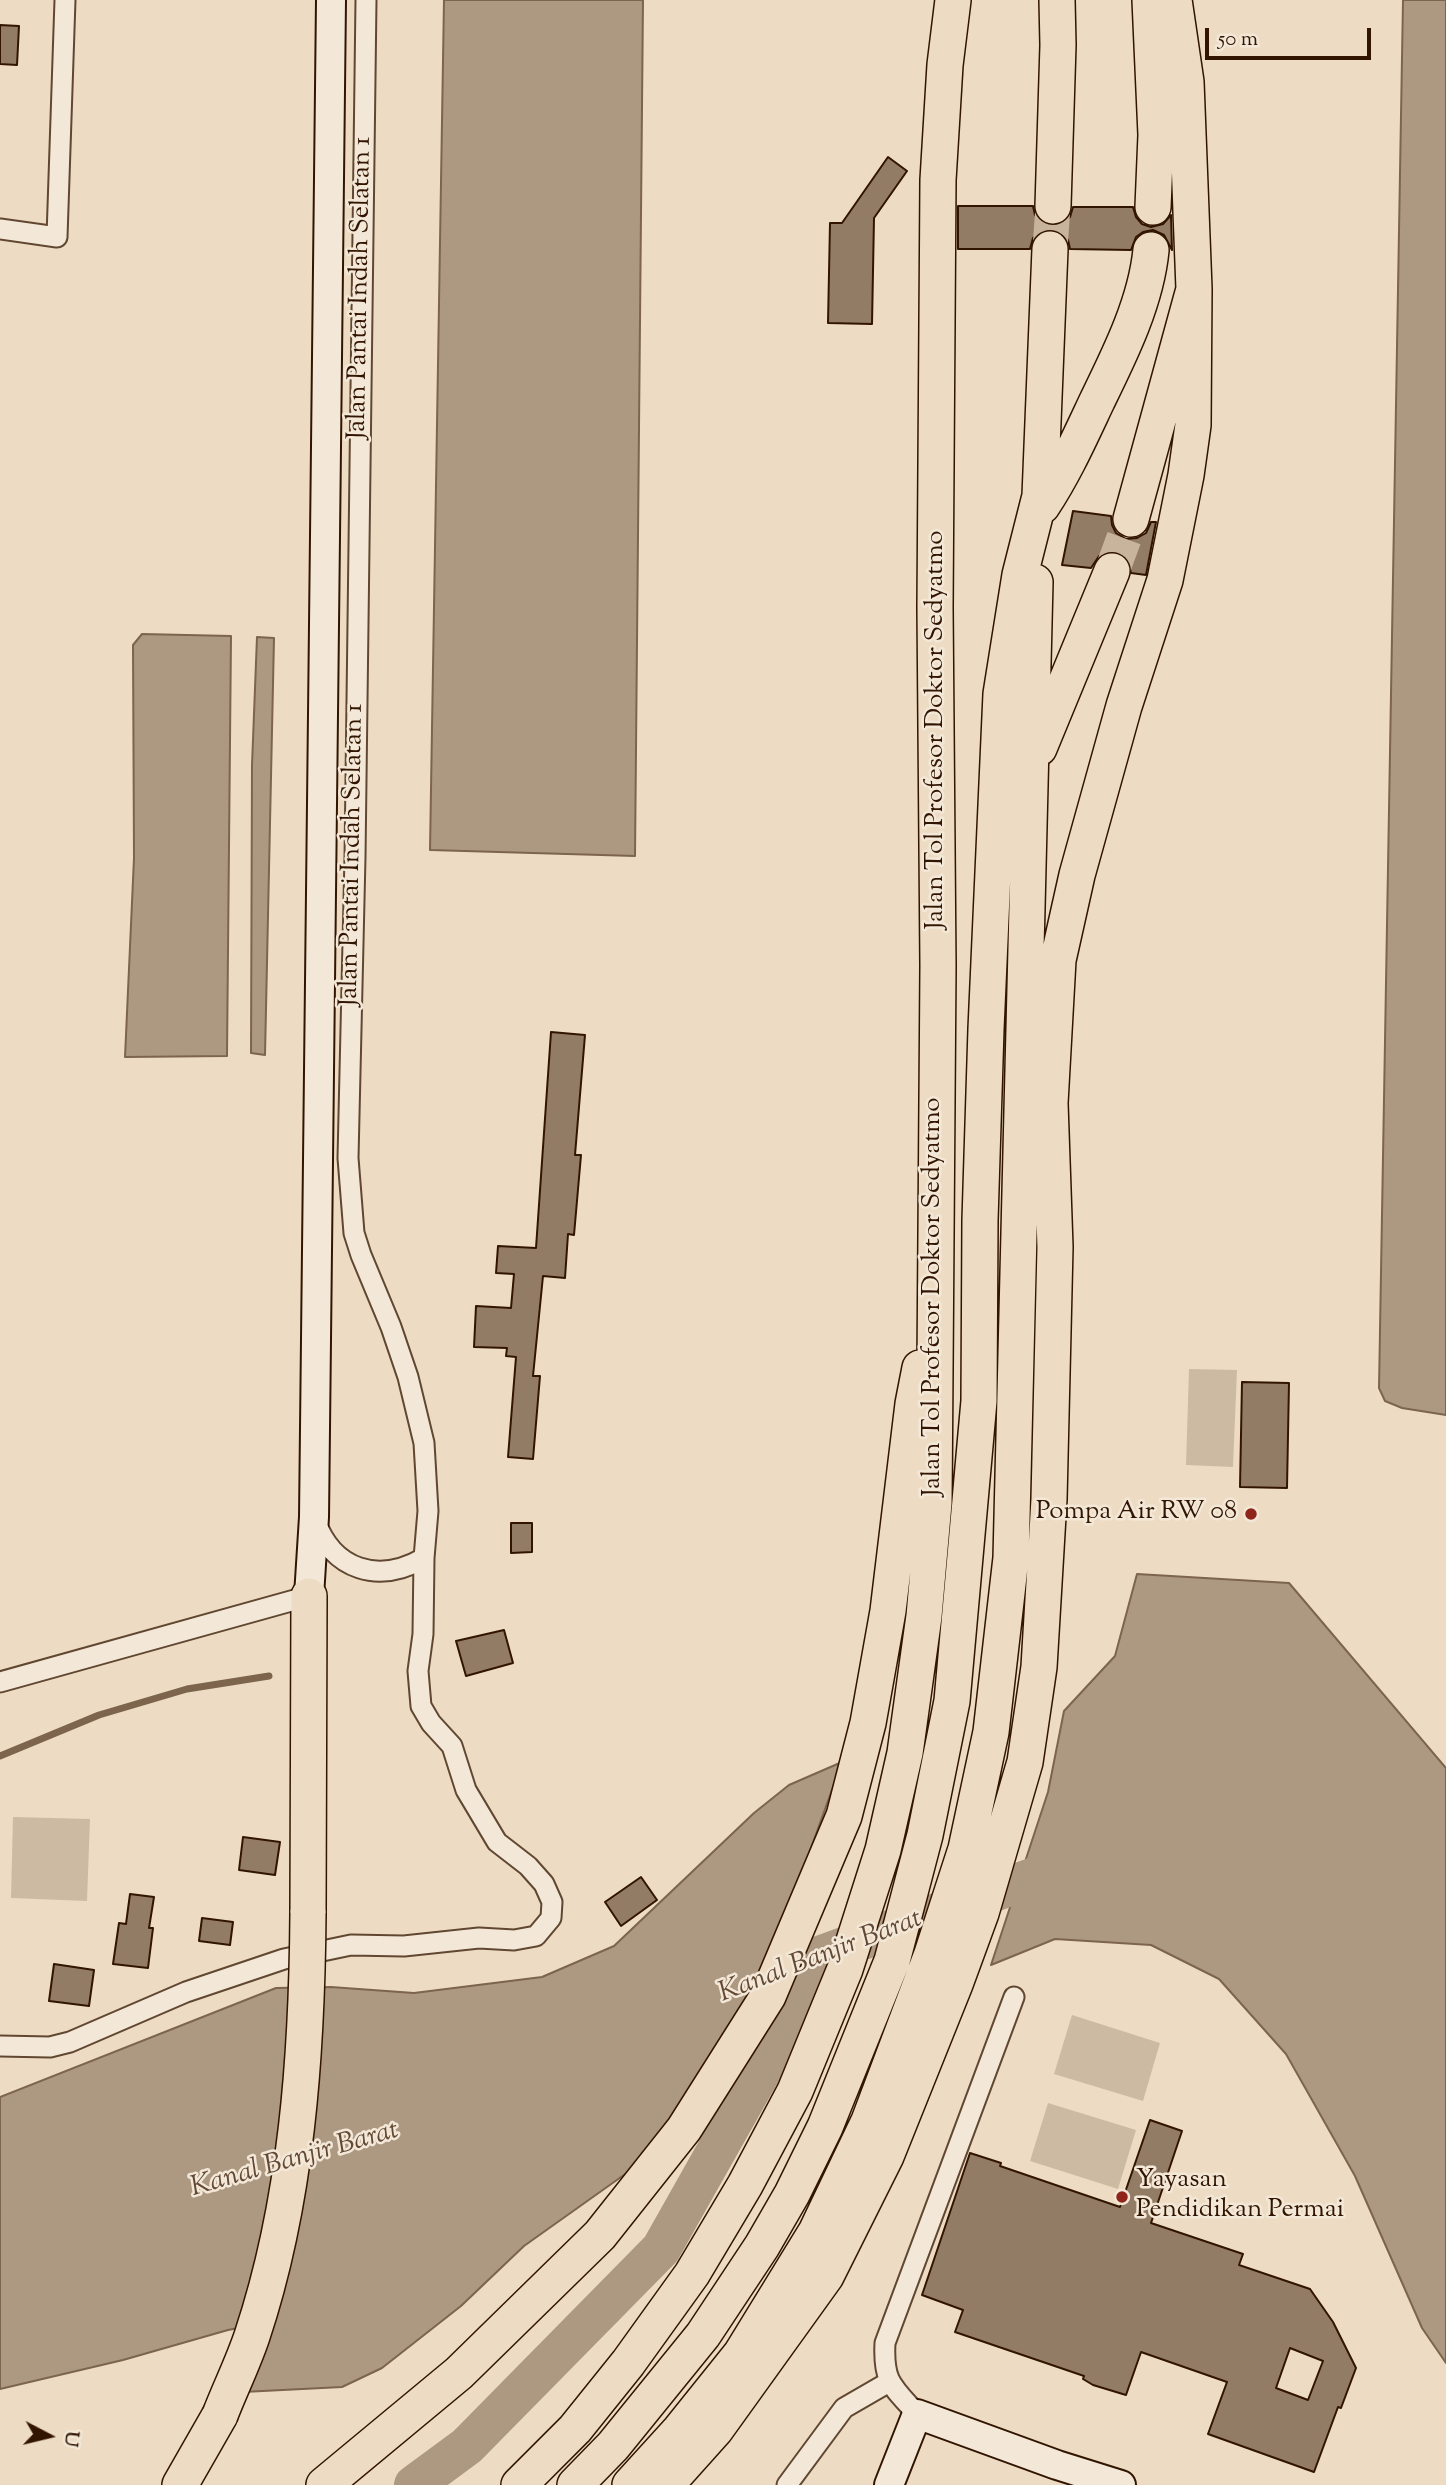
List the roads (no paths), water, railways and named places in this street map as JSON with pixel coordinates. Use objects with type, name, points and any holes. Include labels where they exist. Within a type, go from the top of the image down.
[{"type":"highway","name":"Jalan Tol Profesor Doktor Sedyatmo","points":[[519,2485],[575,2429],[628,2363],[692,2274],[746,2185],[795,2091],[845,1969],[883,1850],[905,1754],[924,1616],[934,1503],[938,966],[937,180],[945,65],[953,0]]},
{"type":"highway","points":[[1053,206],[1057,0]]},
{"type":"highway","points":[[1150,0],[1156,135],[1153,207]]},
{"type":"highway","points":[[666,2485],[716,2429],[826,2276],[886,2156],[981,1913],[1025,1762],[1039,1667],[1049,1499],[1055,1247],[1050,1103],[1058,960],[1077,875],[1117,731],[1165,580],[1193,425],[1194,289],[1186,82],[1174,0]]},
{"type":"highway","name":"Jalan Tol Profesor Doktor Sedyatmo","points":[[575,2485],[612,2446],[703,2335],[762,2246],[792,2193],[825,2127],[892,1961],[925,1835],[952,1701],[979,1401],[980,1220],[1001,694],[1018,588],[1040,496],[1050,249]]},
{"type":"highway","points":[[1035,516],[1059,480],[1116,362],[1148,276],[1151,250]]},
{"type":"highway","points":[[1131,519],[1194,289]]},
{"type":"highway","name":"Jalan Tol Profesor Doktor Sedyatmo","points":[[629,2485],[680,2430],[741,2354],[816,2232],[869,2120],[913,2006],[966,1849],[991,1732],[1011,1558],[1035,516]]},
{"type":"highway","name":"Jalan Tol Profesor Doktor Sedyatmo","points":[[1031,768],[1112,571]]},
{"type":"highway","points":[[324,2485],[459,2373],[600,2235],[684,2129],[768,1996],[844,1816],[868,1723],[888,1611],[914,1394],[935,1324]]},
{"type":"highway","points":[[180,2485],[220,2415],[252,2337],[271,2272],[285,2209],[302,2066],[307,1988],[298,1599]]},
{"type":"street","points":[[0,229],[57,237],[65,0]]},
{"type":"street","name":"Jalan Pantai Indah Selatan 1","points":[[298,1599],[314,1517],[331,0]]},
{"type":"street","name":"Jalan Pantai Indah Selatan 1","points":[[314,1517],[329,1548],[342,1560],[358,1567],[375,1572],[392,1571],[409,1567],[424,1558],[428,1511],[427,1477],[418,1410],[391,1327],[360,1255],[354,1233],[348,1158],[355,857],[366,0]]},
{"type":"street","points":[[0,2046],[50,2048],[237,1973],[284,1959],[351,1945],[404,1947],[479,1938],[514,1940],[536,1936],[551,1918],[552,1902],[544,1884],[528,1866],[497,1842],[466,1790],[452,1746],[431,1723],[421,1706],[418,1671],[423,1634],[424,1558]]},
{"type":"street","points":[[0,1682],[298,1599]]},
{"type":"street","points":[[1014,1997],[886,2343],[884,2366],[889,2382],[916,2414],[1121,2485]]},
{"type":"street","points":[[787,2485],[844,2408],[889,2382]]},
{"type":"street","points":[[889,2485],[916,2414]]},
{"type":"water","points":[[444,0],[643,0],[635,856],[430,850]]},
{"type":"water","points":[[1403,0],[1446,0],[1446,1415],[1402,1408],[1385,1401],[1379,1388]]},
{"type":"water","points":[[142,634],[231,636],[227,1056],[125,1057],[134,858],[133,645]]},
{"type":"water","points":[[257,637],[274,638],[265,1055],[251,1053],[252,765]]},
{"type":"water","points":[[1137,1574],[1289,1583],[1446,1768],[1446,2363],[1422,2328],[1355,2176],[1286,2054],[1219,1979],[1151,1945],[1055,1939],[991,1965],[1048,1792],[1064,1711],[1115,1656]]},
{"type":"water","points":[[842,1762],[757,1998],[645,2160],[524,2246],[461,2306],[382,2368],[342,2387],[243,2392],[271,2322],[228,2330],[123,2360],[0,2389],[0,2097],[276,1988],[331,1987],[414,1993],[542,1977],[614,1946],[754,1813],[789,1785]]},
{"type":"waterway","points":[[0,1756],[99,1715],[187,1689],[269,1676]]},
{"type":"waterway","name":"Kanal Banjir Barat","points":[[751,1981],[1070,1864]]},
{"type":"waterway","points":[[414,2485],[467,2446],[661,2249],[828,1953]]},
{"type":"tunnel","points":[[1050,249],[1053,206]]},
{"type":"tunnel","points":[[1112,571],[1131,519]]},
{"type":"place","name":"Pompa Air RW 08","points":[[1251,1514]]},
{"type":"place","name":"Yayasan Pendidikan Permai","points":[[1122,2197]]}]
